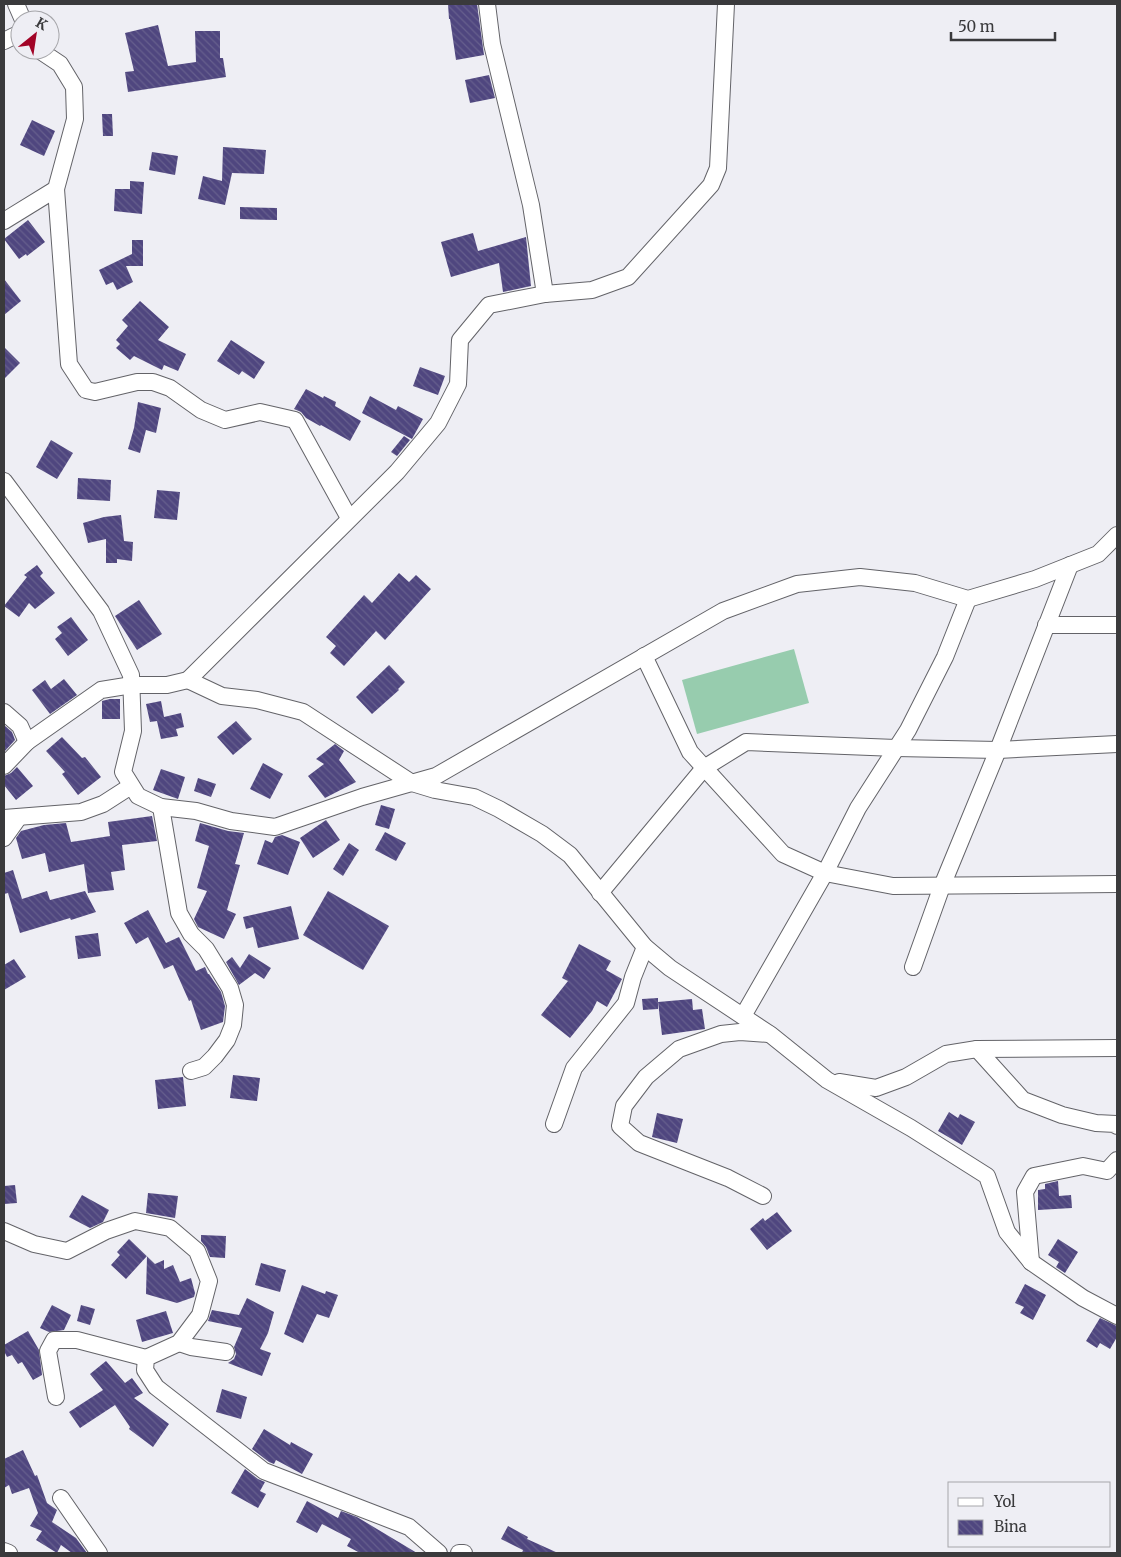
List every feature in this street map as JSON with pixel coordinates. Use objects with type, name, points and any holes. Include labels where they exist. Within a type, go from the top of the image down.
[{"type":"street","points":[[487,4],[492,44],[531,205],[545,294]]},
{"type":"street","points":[[4,766],[27,742],[100,690],[132,685],[167,685],[188,680],[396,472],[438,423],[458,384],[460,340],[489,305],[545,294],[592,290],[628,277],[711,185],[718,168],[726,4]]},
{"type":"street","points":[[54,60],[60,64],[74,87],[75,120],[56,189],[69,364],[86,390],[95,392],[137,382],[153,382],[170,388],[201,410],[225,420],[260,412],[295,420],[350,518]]},
{"type":"street","points":[[4,221],[56,189]]},
{"type":"street","points":[[4,481],[101,611],[131,675],[133,730],[123,772],[138,796],[161,806],[196,811],[231,821],[275,826],[362,797],[436,776],[722,611],[797,584],[860,577],[915,583],[968,599],[1035,579],[1098,554],[1117,536]]},
{"type":"street","points":[[913,967],[942,886],[998,750],[1070,565]]},
{"type":"street","points":[[743,1016],[825,873],[858,808],[908,730],[945,657],[968,599]]},
{"type":"street","points":[[1046,624],[1117,625]]},
{"type":"street","points":[[644,656],[690,752],[783,854],[825,873],[893,886],[1117,884]]},
{"type":"street","points":[[188,680],[222,696],[257,700],[303,712],[412,783],[435,790],[474,797],[542,834],[570,856],[644,947],[670,968],[771,1034],[827,1080],[911,1128],[987,1176],[1007,1232],[1030,1262],[1083,1298],[1117,1316]]},
{"type":"street","points":[[4,712],[20,726],[27,742]]},
{"type":"street","points":[[600,893],[704,768],[746,742],[998,750],[1117,744]]},
{"type":"street","points":[[4,838],[11,817],[81,812],[103,804],[131,786]]},
{"type":"street","points":[[161,806],[179,913],[191,934],[206,949],[230,988],[235,1005],[233,1025],[227,1040],[204,1067],[191,1071]]},
{"type":"street","points":[[554,1124],[574,1068],[626,1004],[644,947]]},
{"type":"street","points":[[763,1196],[728,1178],[639,1143],[620,1126],[624,1106],[646,1077],[679,1049],[721,1034],[740,1032],[771,1034]]},
{"type":"street","points":[[827,1080],[876,1088],[906,1077],[946,1054],[977,1049],[1117,1048]]},
{"type":"street","points":[[977,1049],[1023,1100],[1062,1116],[1096,1123],[1116,1124],[1117,1126]]},
{"type":"street","points":[[1030,1262],[1025,1192],[1034,1176],[1083,1166],[1107,1170],[1117,1160]]},
{"type":"street","points":[[4,1231],[34,1244],[67,1251],[106,1231],[135,1221],[170,1228],[198,1251],[209,1281],[200,1315],[179,1343],[146,1358],[77,1340],[54,1340],[48,1351],[56,1397]]},
{"type":"street","points":[[179,1343],[191,1348],[226,1352]]},
{"type":"street","points":[[146,1358],[146,1370],[156,1387],[264,1471],[409,1527],[439,1553]]},
{"type":"street","points":[[61,1498],[98,1553]]},
{"type":"street","points":[[4,1551],[9,1553]]},
{"type":"street","points":[[459,1553],[464,1553]]},
{"type":"green space","points":[[794,649],[809,703],[697,734],[682,680]]},
{"type":"building","points":[[448,4],[477,4],[484,55],[456,60]]},
{"type":"building","points":[[158,25],[168,66],[196,62],[195,31],[220,31],[220,58],[223,58],[226,77],[128,92],[125,72],[134,71],[125,33]]},
{"type":"building","points":[[489,75],[495,98],[470,103],[465,80]]},
{"type":"building","points":[[102,114],[112,114],[113,136],[103,136]]},
{"type":"building","points":[[32,120],[55,131],[44,156],[20,145]]},
{"type":"building","points":[[223,147],[266,150],[264,174],[232,173],[225,205],[198,199],[203,176],[222,181]]},
{"type":"building","points":[[152,152],[178,156],[175,175],[149,170]]},
{"type":"building","points":[[130,181],[144,182],[142,214],[114,211],[115,189],[130,189]]},
{"type":"building","points":[[240,207],[277,208],[277,220],[240,219]]},
{"type":"building","points":[[28,220],[45,242],[27,256],[26,254],[19,259],[4,239]]},
{"type":"building","points":[[473,233],[478,251],[526,237],[531,286],[503,292],[499,263],[451,277],[441,242]]},
{"type":"building","points":[[132,240],[143,240],[143,266],[126,266],[133,282],[117,290],[113,282],[106,285],[99,270],[132,254]]},
{"type":"building","points":[[4,279],[21,301],[4,315]]},
{"type":"building","points":[[140,301],[169,327],[158,340],[186,354],[178,371],[164,365],[162,370],[134,356],[130,360],[116,348],[120,344],[116,340],[128,326],[122,320]]},
{"type":"building","points":[[231,340],[265,362],[254,379],[242,371],[239,375],[217,361]]},
{"type":"building","points":[[4,347],[20,363],[4,379]]},
{"type":"building","points":[[420,367],[445,376],[438,395],[413,386]]},
{"type":"building","points":[[306,389],[336,402],[335,406],[361,421],[350,441],[306,418],[301,412],[294,409]]},
{"type":"building","points":[[370,396],[396,410],[398,406],[423,419],[412,439],[362,413]]},
{"type":"building","points":[[138,402],[161,408],[156,433],[146,430],[140,453],[128,449]]},
{"type":"building","points":[[404,436],[410,440],[397,456],[391,452]]},
{"type":"building","points":[[51,440],[73,453],[57,479],[36,467]]},
{"type":"building","points":[[78,478],[111,480],[110,501],[77,499]]},
{"type":"building","points":[[157,490],[180,492],[177,520],[154,518]]},
{"type":"building","points":[[121,515],[124,541],[133,542],[132,561],[117,559],[117,563],[106,563],[106,539],[88,543],[83,523],[104,517]]},
{"type":"building","points":[[37,565],[43,573],[40,576],[55,593],[35,609],[29,603],[19,617],[4,606],[27,577],[24,575]]},
{"type":"building","points":[[399,573],[409,582],[416,575],[431,589],[385,640],[376,631],[344,666],[330,653],[336,646],[326,637],[364,595],[372,603]]},
{"type":"building","points":[[139,600],[162,634],[137,650],[115,616]]},
{"type":"building","points":[[71,617],[88,640],[68,656],[55,639],[62,633],[57,627]]},
{"type":"building","points":[[389,665],[405,682],[399,690],[372,714],[356,697]]},
{"type":"building","points":[[64,679],[77,695],[50,714],[32,690],[45,680],[51,689]]},
{"type":"building","points":[[120,699],[120,719],[102,719],[102,701]]},
{"type":"building","points":[[161,701],[164,717],[181,713],[184,727],[176,729],[178,736],[161,739],[157,721],[150,722],[146,704]]},
{"type":"building","points":[[236,721],[252,739],[233,755],[217,737]]},
{"type":"building","points":[[4,725],[12,732],[15,740],[4,752]]},
{"type":"building","points":[[62,737],[82,758],[85,757],[101,777],[78,795],[62,774],[65,772],[46,751]]},
{"type":"building","points":[[335,744],[344,751],[339,760],[356,782],[325,798],[308,776],[324,764],[316,759]]},
{"type":"building","points":[[263,763],[283,774],[270,799],[250,789]]},
{"type":"building","points":[[17,767],[33,786],[16,800],[4,785],[4,776],[11,773]]},
{"type":"building","points":[[161,769],[185,777],[178,799],[153,790]]},
{"type":"building","points":[[198,778],[216,784],[211,797],[194,791]]},
{"type":"building","points":[[381,805],[395,809],[389,829],[375,825]]},
{"type":"building","points":[[152,816],[157,841],[122,845],[125,870],[111,872],[114,890],[88,893],[84,864],[49,872],[45,853],[22,859],[16,838],[21,831],[44,825],[66,823],[71,842],[110,836],[108,822]]},
{"type":"building","points":[[326,820],[340,840],[313,858],[300,838]]},
{"type":"building","points":[[200,823],[228,831],[244,833],[235,864],[240,865],[227,910],[236,914],[224,939],[198,927],[194,919],[207,891],[197,888],[209,846],[195,841]]},
{"type":"building","points":[[385,832],[406,843],[396,861],[375,850]]},
{"type":"building","points":[[282,835],[300,842],[288,875],[257,864],[265,840],[272,843],[275,837]]},
{"type":"building","points":[[349,843],[359,850],[343,876],[333,869]]},
{"type":"building","points":[[13,870],[22,899],[47,891],[50,900],[85,891],[96,912],[20,933],[8,893],[4,894],[4,873]]},
{"type":"building","points":[[328,891],[389,926],[363,970],[303,935]]},
{"type":"building","points":[[291,906],[299,939],[258,948],[253,927],[246,929],[243,917]]},
{"type":"building","points":[[148,910],[166,943],[179,937],[196,971],[205,967],[221,992],[225,1006],[223,1022],[201,1030],[191,1000],[189,1001],[173,965],[164,969],[148,937],[136,944],[124,923]]},
{"type":"building","points":[[98,933],[101,956],[78,959],[75,936]]},
{"type":"building","points":[[579,944],[611,961],[606,970],[622,979],[607,1007],[597,1001],[592,1011],[570,1038],[541,1015],[568,981],[562,978]]},
{"type":"building","points":[[249,954],[271,968],[264,979],[255,973],[239,985],[226,962],[232,957],[240,968]]},
{"type":"building","points":[[14,959],[26,977],[4,990],[4,965]]},
{"type":"building","points":[[658,998],[658,1009],[643,1010],[642,999]]},
{"type":"building","points":[[692,999],[693,1010],[702,1009],[705,1029],[662,1035],[658,1002]]},
{"type":"building","points":[[233,1075],[260,1078],[257,1101],[230,1098]]},
{"type":"building","points":[[183,1077],[186,1106],[158,1109],[155,1080]]},
{"type":"building","points":[[949,1112],[958,1118],[960,1114],[975,1122],[962,1145],[938,1131]]},
{"type":"building","points":[[657,1113],[683,1119],[677,1143],[652,1137]]},
{"type":"building","points":[[1058,1181],[1059,1196],[1071,1195],[1072,1208],[1038,1210],[1038,1190],[1045,1189],[1045,1184]]},
{"type":"building","points":[[15,1185],[17,1203],[4,1204],[4,1186]]},
{"type":"building","points":[[148,1193],[178,1196],[175,1218],[146,1213]]},
{"type":"building","points":[[82,1195],[109,1210],[103,1222],[90,1228],[69,1217]]},
{"type":"building","points":[[777,1212],[792,1231],[767,1250],[750,1229],[763,1218],[765,1221]]},
{"type":"building","points":[[201,1235],[226,1236],[225,1258],[210,1257],[201,1241]]},
{"type":"building","points":[[129,1239],[147,1256],[126,1279],[111,1265],[120,1255],[117,1252]]},
{"type":"building","points":[[1058,1239],[1078,1252],[1065,1273],[1056,1267],[1059,1262],[1048,1255]]},
{"type":"building","points":[[147,1256],[155,1264],[164,1260],[164,1269],[173,1265],[180,1282],[191,1278],[195,1293],[194,1297],[177,1303],[146,1294]]},
{"type":"building","points":[[261,1263],[286,1270],[280,1292],[255,1285]]},
{"type":"building","points":[[1025,1284],[1046,1295],[1033,1320],[1020,1313],[1024,1307],[1015,1303]]},
{"type":"building","points":[[302,1285],[325,1294],[326,1291],[338,1295],[329,1318],[317,1314],[303,1343],[284,1334]]},
{"type":"building","points":[[247,1298],[274,1312],[268,1333],[260,1349],[271,1353],[262,1376],[228,1363],[234,1359],[236,1354],[234,1347],[242,1328],[208,1321],[212,1310],[239,1315]]},
{"type":"building","points":[[52,1305],[71,1315],[64,1330],[49,1332],[40,1328]]},
{"type":"building","points":[[81,1305],[95,1309],[90,1325],[77,1321]]},
{"type":"building","points":[[166,1311],[173,1333],[142,1342],[136,1320]]},
{"type":"building","points":[[1100,1318],[1117,1326],[1117,1337],[1110,1349],[1100,1343],[1097,1348],[1086,1341]]},
{"type":"building","points":[[28,1331],[39,1350],[42,1375],[33,1380],[22,1362],[18,1364],[12,1355],[7,1357],[4,1351],[4,1345]]},
{"type":"building","points":[[106,1361],[125,1383],[132,1378],[143,1393],[134,1398],[169,1424],[153,1447],[129,1429],[130,1427],[115,1405],[80,1428],[69,1412],[103,1390],[90,1374]]},
{"type":"building","points":[[222,1389],[247,1397],[241,1419],[216,1412]]},
{"type":"building","points":[[264,1429],[290,1445],[291,1442],[313,1454],[302,1474],[276,1460],[274,1464],[269,1462],[252,1449]]},
{"type":"building","points":[[23,1450],[35,1476],[37,1475],[47,1503],[57,1510],[52,1522],[76,1538],[87,1553],[72,1553],[61,1545],[57,1553],[36,1540],[42,1531],[30,1526],[38,1513],[29,1488],[12,1494],[9,1485],[4,1488],[4,1459]]},
{"type":"building","points":[[245,1469],[265,1482],[260,1491],[266,1494],[258,1508],[231,1493]]},
{"type":"building","points":[[307,1501],[338,1518],[341,1511],[357,1517],[417,1553],[360,1553],[347,1546],[351,1539],[322,1524],[317,1533],[296,1522]]},
{"type":"building","points":[[508,1526],[528,1537],[527,1539],[558,1553],[522,1553],[523,1550],[501,1539]]}]
